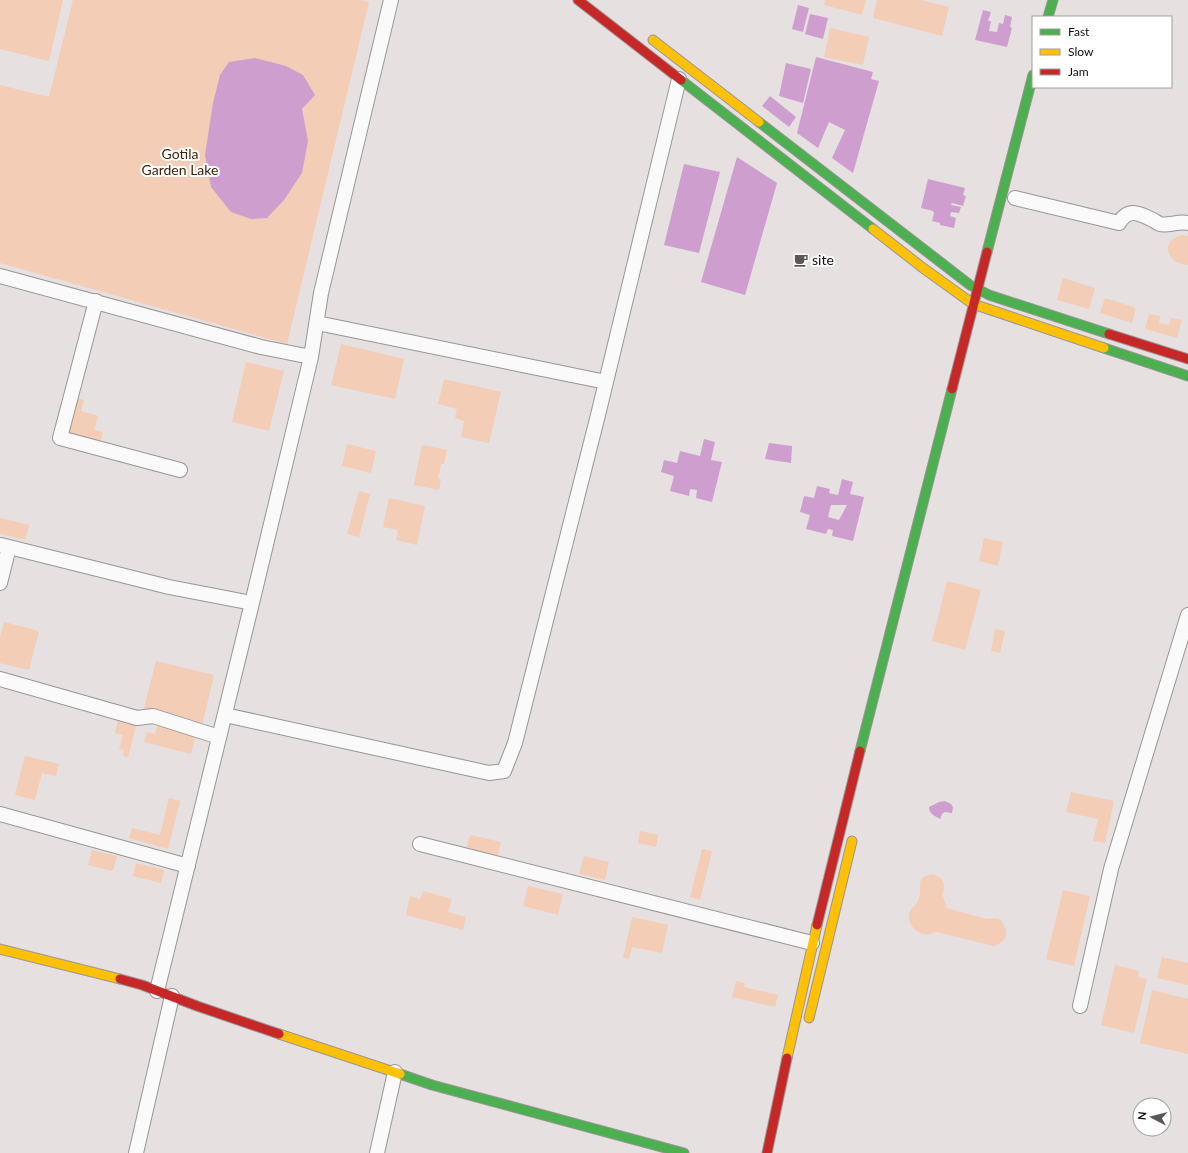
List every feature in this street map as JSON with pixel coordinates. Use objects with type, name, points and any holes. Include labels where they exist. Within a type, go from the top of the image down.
[{"type":"main road","points":[[578,0],[917,263],[985,313],[1188,376]]},
{"type":"main road","points":[[1048,16],[1052,0]]},
{"type":"main road","points":[[645,34],[970,285],[977,289],[990,291],[1188,358]]},
{"type":"main road","points":[[767,1153],[786,1058],[812,943],[973,304],[1032,79]]},
{"type":"main road","points":[[985,313],[990,291]]},
{"type":"main road","points":[[806,1029],[854,833]]},
{"type":"main road","points":[[0,949],[84,969],[142,985],[432,1085],[684,1153]]},
{"type":"street","points":[[157,990],[311,357],[321,293],[391,0]]},
{"type":"street","points":[[225,714],[489,773],[504,771],[515,743],[606,382],[679,79]]},
{"type":"street","points":[[1015,198],[1119,223],[1123,217],[1132,212],[1160,224],[1188,223]]},
{"type":"street","points":[[0,276],[96,301],[261,348],[311,357]]},
{"type":"street","points":[[96,301],[60,438],[180,470]]},
{"type":"street","points":[[317,324],[606,382]]},
{"type":"street","points":[[0,583],[5,546],[169,587],[252,603]]},
{"type":"street","points":[[1080,1006],[1111,869],[1188,615]]},
{"type":"street","points":[[0,680],[137,718],[153,716],[219,737]]},
{"type":"street","points":[[0,814],[188,866]]},
{"type":"street","points":[[420,844],[812,943]]},
{"type":"street","points":[[136,1153],[172,996]]},
{"type":"street","points":[[377,1153],[395,1072]]},
{"type":"green space","points":[[0,0],[63,0],[49,61],[0,49]]},
{"type":"green space","name":"Gotila Garden Lake","points":[[73,0],[360,0],[369,2],[287,344],[0,263],[0,85],[49,97]]},
{"type":"green space","points":[[825,0],[866,0],[862,15],[824,5]]},
{"type":"green space","points":[[877,0],[921,0],[949,7],[942,36],[873,18]]},
{"type":"green space","points":[[830,28],[869,37],[863,65],[824,57]]},
{"type":"green space","points":[[1182,235],[1188,236],[1188,265],[1174,260],[1168,251],[1171,241]]},
{"type":"green space","points":[[1063,278],[1095,288],[1089,309],[1057,300]]},
{"type":"green space","points":[[1105,298],[1136,308],[1132,323],[1100,313]]},
{"type":"green space","points":[[1149,314],[1160,316],[1159,323],[1169,325],[1171,318],[1182,320],[1177,338],[1145,329]]},
{"type":"green space","points":[[341,344],[404,359],[395,399],[331,385]]},
{"type":"green space","points":[[246,362],[284,371],[269,431],[232,422]]},
{"type":"green space","points":[[444,379],[501,392],[489,443],[461,437],[464,421],[455,418],[457,409],[438,404]]},
{"type":"green space","points":[[78,398],[84,400],[81,411],[98,416],[94,430],[103,432],[100,443],[69,435]]},
{"type":"green space","points":[[347,444],[376,451],[371,473],[342,466]]},
{"type":"green space","points":[[422,445],[447,450],[444,464],[441,464],[438,478],[441,479],[439,490],[414,485]]},
{"type":"green space","points":[[359,491],[370,494],[359,537],[347,534]]},
{"type":"green space","points":[[389,498],[425,506],[417,545],[396,540],[398,530],[383,527]]},
{"type":"green space","points":[[0,518],[29,525],[25,540],[0,534]]},
{"type":"green space","points":[[984,538],[1003,542],[998,566],[979,561]]},
{"type":"green space","points":[[947,581],[981,590],[965,650],[932,641]]},
{"type":"green space","points":[[4,622],[39,631],[29,670],[0,663],[0,637]]},
{"type":"green space","points":[[995,629],[1005,631],[1000,653],[991,651]]},
{"type":"green space","points":[[156,661],[214,675],[201,730],[142,716]]},
{"type":"green space","points":[[118,721],[136,726],[128,757],[123,756],[124,750],[119,749],[123,735],[115,733]]},
{"type":"green space","points":[[158,724],[196,734],[191,754],[144,742],[147,732],[155,734]]},
{"type":"green space","points":[[25,756],[59,764],[56,776],[42,773],[35,800],[15,795]]},
{"type":"green space","points":[[1071,792],[1114,801],[1105,843],[1093,841],[1098,819],[1066,812]]},
{"type":"green space","points":[[169,798],[180,801],[168,849],[129,838],[132,828],[160,835]]},
{"type":"green space","points":[[640,831],[658,835],[656,847],[638,843]]},
{"type":"green space","points":[[470,835],[501,842],[497,858],[466,850]]},
{"type":"green space","points":[[702,849],[712,851],[700,900],[690,897]]},
{"type":"green space","points":[[92,850],[117,856],[113,871],[88,865]]},
{"type":"green space","points":[[584,856],[609,862],[605,880],[579,874]]},
{"type":"green space","points":[[136,863],[164,870],[161,883],[133,876]]},
{"type":"green space","points":[[933,874],[942,879],[944,888],[942,894],[947,908],[986,919],[995,918],[1001,920],[1006,930],[1006,936],[1003,941],[994,946],[936,932],[932,934],[923,934],[918,932],[910,921],[909,914],[920,897],[921,881],[923,878]]},
{"type":"green space","points":[[528,886],[563,894],[558,915],[523,906]]},
{"type":"green space","points":[[1063,890],[1090,896],[1074,966],[1046,959]]},
{"type":"green space","points":[[423,891],[452,899],[448,912],[466,917],[463,930],[406,915],[410,896],[420,899]]},
{"type":"green space","points":[[632,917],[668,925],[662,953],[632,947],[629,959],[623,958]]},
{"type":"green space","points":[[1162,957],[1188,963],[1188,985],[1157,978]]},
{"type":"green space","points":[[1115,965],[1139,971],[1138,977],[1147,979],[1134,1033],[1101,1025]]},
{"type":"green space","points":[[736,981],[745,983],[744,987],[778,995],[775,1007],[732,997]]},
{"type":"green space","points":[[1152,990],[1188,999],[1188,1054],[1140,1043]]},
{"type":"shaded area","points":[[798,5],[809,8],[803,32],[792,29]]},
{"type":"shaded area","points":[[983,10],[991,12],[988,21],[991,21],[989,31],[997,32],[999,23],[1003,24],[1005,15],[1012,17],[1010,27],[1012,28],[1007,47],[975,40]]},
{"type":"shaded area","points":[[810,14],[828,18],[823,39],[805,34]]},
{"type":"shaded area","points":[[816,57],[873,72],[871,79],[879,81],[853,173],[832,158],[845,130],[829,122],[818,148],[797,133]]},
{"type":"shaded area","points":[[255,58],[286,66],[303,75],[315,95],[302,109],[308,141],[302,173],[284,200],[267,218],[251,219],[231,212],[211,187],[205,155],[213,103],[220,75],[229,62]]},
{"type":"shaded area","points":[[786,63],[811,69],[803,103],[779,96]]},
{"type":"shaded area","points":[[770,96],[796,117],[789,127],[762,106]]},
{"type":"shaded area","points":[[737,157],[777,183],[745,295],[701,282]]},
{"type":"shaded area","points":[[684,164],[720,172],[699,253],[664,245]]},
{"type":"shaded area","points":[[928,179],[965,188],[963,195],[966,196],[963,206],[952,203],[951,205],[961,207],[959,213],[951,212],[950,216],[956,218],[954,228],[940,225],[940,223],[932,221],[933,211],[921,208]]},
{"type":"shaded area","points":[[704,439],[715,442],[711,460],[722,462],[712,502],[696,498],[697,490],[690,489],[689,496],[670,491],[674,476],[661,472],[664,460],[677,463],[680,451],[700,456]]},
{"type":"shaded area","points":[[769,443],[792,446],[791,463],[765,459]]},
{"type":"shaded area","points":[[842,479],[853,482],[850,494],[864,497],[853,541],[832,536],[833,530],[828,529],[826,534],[806,529],[810,515],[800,512],[804,496],[814,498],[817,486],[830,489],[829,493],[838,495]],"holes":[[[831,505],[847,505],[839,520],[828,517]]]},
{"type":"shaded area","points":[[945,801],[953,807],[952,813],[945,812],[942,814],[940,819],[931,813],[929,807]]},
{"type":"traffic: fast","points":[[1048,16],[1053,0]]},
{"type":"traffic: fast","points":[[987,252],[1032,79]]},
{"type":"traffic: fast","points":[[681,80],[873,229]]},
{"type":"traffic: fast","points":[[759,122],[970,285],[989,295],[1109,334]]},
{"type":"traffic: fast","points":[[1104,348],[1188,376]]},
{"type":"traffic: fast","points":[[860,751],[952,389]]},
{"type":"traffic: fast","points":[[400,1074],[432,1085],[684,1153]]},
{"type":"traffic: slow","points":[[653,40],[759,122]]},
{"type":"traffic: slow","points":[[873,229],[973,304],[1104,348]]},
{"type":"traffic: slow","points":[[809,1018],[852,841]]},
{"type":"traffic: slow","points":[[787,1058],[817,925]]},
{"type":"traffic: slow","points":[[0,949],[120,979]]},
{"type":"traffic: slow","points":[[279,1034],[400,1074]]},
{"type":"traffic: jam","points":[[578,0],[681,80]]},
{"type":"traffic: jam","points":[[952,389],[987,252]]},
{"type":"traffic: jam","points":[[1109,334],[1188,359]]},
{"type":"traffic: jam","points":[[817,925],[860,751]]},
{"type":"traffic: jam","points":[[120,979],[142,985],[197,1006],[279,1034]]},
{"type":"traffic: jam","points":[[767,1153],[787,1058]]},
{"type":"place","name":"site","points":[[801,260]]}]
